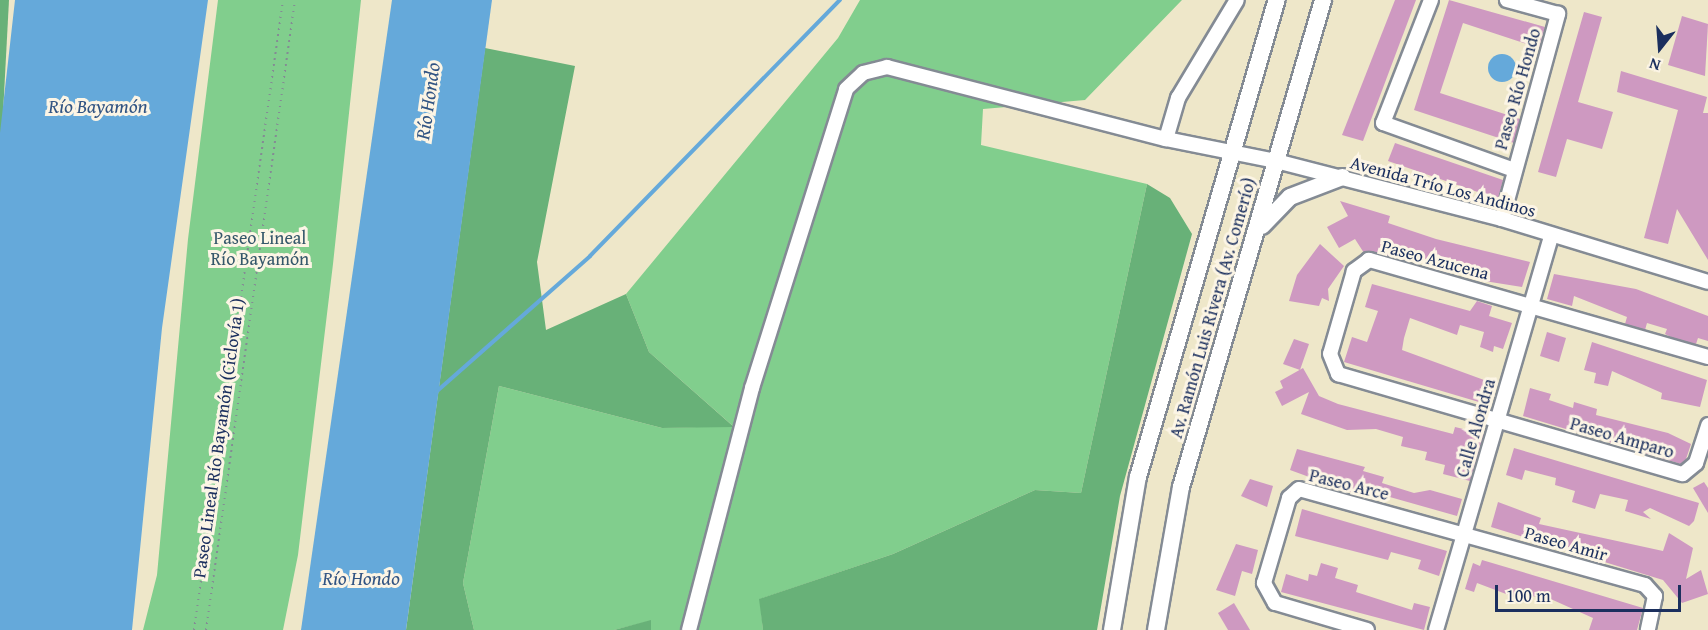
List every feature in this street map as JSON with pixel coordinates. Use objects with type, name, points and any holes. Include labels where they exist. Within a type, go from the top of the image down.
[{"type":"main road","name":"Av. Ramón Luis Rivera (Av. Comerío)","points":[[1112,630],[1138,477],[1277,0]]},
{"type":"main road","name":"Av. Ramón Luis Rivera (Av. Comerío)","points":[[1156,630],[1181,487],[1323,0]]},
{"type":"main road","points":[[1250,251],[1279,204],[1342,177]]},
{"type":"street","points":[[1166,139],[1178,98],[1237,0]]},
{"type":"street","name":"Paseo Río Hondo","points":[[1431,0],[1383,123],[1514,170],[1557,15],[1507,0]]},
{"type":"street","name":"Avenida Trío Los Andinos","points":[[689,630],[752,388],[846,89],[863,73],[887,66],[1166,139],[1232,154],[1276,160],[1502,219],[1551,236],[1708,282]]},
{"type":"street","points":[[1502,219],[1514,170]]},
{"type":"street","name":"Calle Alondra","points":[[1436,630],[1551,236]]},
{"type":"street","name":"Paseo Azucena","points":[[1497,421],[1338,375],[1330,354],[1354,271],[1369,260],[1531,305]]},
{"type":"street","points":[[1531,305],[1708,357]]},
{"type":"street","name":"Paseo Amparo","points":[[1497,421],[1683,474],[1696,463],[1708,425]]},
{"type":"street","name":"Paseo Arce","points":[[1367,630],[1275,603],[1263,583],[1289,498],[1299,489],[1464,533]]},
{"type":"street","name":"Paseo Amir","points":[[1464,533],[1645,585],[1655,596],[1648,630]]},
{"type":"path","points":[[194,630],[283,0]]},
{"type":"path","name":"Paseo Lineal Río Bayamón (Ciclovía 1)","points":[[206,630],[295,0]]},
{"type":"green space","points":[[0,0],[9,0],[0,170]]},
{"type":"green space","name":"Paseo Lineal Río Bayamón","points":[[218,0],[361,0],[333,264],[298,555],[283,630],[143,630],[157,575],[188,239]]},
{"type":"green space","points":[[860,0],[1182,0],[1085,100],[983,109],[981,145],[1147,184],[1081,493],[1035,490],[893,554],[760,599],[763,630],[651,630],[650,621],[614,630],[474,630],[463,583],[499,386],[662,428],[733,426],[649,352],[626,294],[838,38]]},
{"type":"green space","points":[[485,48],[575,66],[537,262],[546,330],[626,294],[649,352],[734,427],[662,428],[499,386],[463,583],[474,630],[406,630]]},
{"type":"green space","points":[[1147,184],[1170,198],[1192,234],[1120,496],[1097,630],[763,630],[759,599],[893,554],[1035,490],[1081,493]]},
{"type":"green space","points":[[651,620],[651,630],[614,630]]},
{"type":"water","name":"Río Bayamón","points":[[15,0],[208,0],[162,328],[132,630],[0,630],[0,133]]},
{"type":"water","name":"Río Hondo","points":[[392,0],[492,0],[406,630],[301,630]]},
{"type":"water","points":[[1502,54],[1512,58],[1516,68],[1512,78],[1502,82],[1492,78],[1488,68],[1492,58]]},
{"type":"building","points":[[1395,0],[1416,0],[1363,141],[1342,135]]},
{"type":"building","points":[[1449,0],[1545,27],[1539,48],[1463,23],[1440,93],[1520,119],[1514,143],[1414,110]]},
{"type":"building","points":[[1584,12],[1602,17],[1578,102],[1613,112],[1602,149],[1567,139],[1556,177],[1538,172]]},
{"type":"building","points":[[1682,16],[1708,24],[1705,76],[1668,65]]},
{"type":"building","points":[[1621,71],[1707,97],[1703,113],[1708,113],[1708,260],[1677,209],[1668,244],[1644,238],[1678,110],[1617,92]]},
{"type":"building","points":[[1395,143],[1503,180],[1498,199],[1388,161]]},
{"type":"building","points":[[1340,201],[1390,216],[1388,223],[1436,239],[1530,262],[1522,287],[1478,280],[1409,252],[1406,260],[1364,253],[1355,239],[1339,248],[1327,227],[1348,216]]},
{"type":"building","points":[[1320,244],[1344,266],[1328,289],[1329,301],[1322,298],[1319,306],[1289,301],[1297,275]]},
{"type":"building","points":[[1554,274],[1636,289],[1708,316],[1708,341],[1698,338],[1696,344],[1673,338],[1665,334],[1667,329],[1647,323],[1645,330],[1625,324],[1627,317],[1574,296],[1572,306],[1547,299]]},
{"type":"building","points":[[1372,284],[1470,311],[1477,301],[1492,306],[1489,316],[1512,323],[1503,349],[1494,346],[1493,352],[1480,347],[1484,332],[1460,325],[1457,335],[1410,318],[1404,338],[1402,350],[1495,384],[1489,405],[1344,362],[1352,337],[1367,342],[1378,311],[1365,307]]},
{"type":"building","points":[[1547,332],[1566,338],[1559,362],[1540,356]]},
{"type":"building","points":[[1294,339],[1309,344],[1300,370],[1283,364]]},
{"type":"building","points":[[1592,342],[1707,380],[1700,407],[1661,399],[1662,393],[1612,371],[1608,386],[1594,383],[1596,373],[1584,370]]},
{"type":"building","points":[[1303,368],[1319,396],[1338,404],[1453,434],[1455,427],[1484,434],[1470,481],[1443,474],[1445,465],[1425,460],[1427,452],[1401,446],[1403,437],[1376,429],[1347,430],[1301,414],[1309,392],[1282,406],[1275,392],[1283,388],[1280,381]]},
{"type":"building","points":[[1530,388],[1551,394],[1549,400],[1573,408],[1574,402],[1597,409],[1596,415],[1668,433],[1691,444],[1686,459],[1681,464],[1523,416]]},
{"type":"building","points":[[1514,448],[1699,503],[1694,521],[1689,526],[1650,508],[1643,512],[1651,519],[1625,511],[1628,500],[1600,494],[1595,509],[1572,502],[1575,491],[1555,485],[1556,478],[1525,470],[1522,480],[1506,475]]},
{"type":"building","points":[[1297,449],[1365,467],[1363,471],[1384,477],[1382,483],[1414,493],[1430,490],[1462,499],[1457,516],[1358,488],[1356,494],[1290,470]]},
{"type":"building","points":[[1250,479],[1273,486],[1267,507],[1241,496]]},
{"type":"building","points":[[1704,482],[1708,488],[1708,513],[1693,488]]},
{"type":"building","points":[[1498,502],[1541,518],[1539,524],[1663,551],[1669,533],[1693,548],[1686,579],[1701,570],[1708,594],[1682,603],[1663,580],[1491,527]]},
{"type":"building","points":[[1302,509],[1447,551],[1439,576],[1418,569],[1421,560],[1391,552],[1388,560],[1295,536]]},
{"type":"building","points":[[1236,544],[1258,550],[1252,574],[1242,571],[1235,596],[1216,590]]},
{"type":"building","points":[[1482,560],[1643,608],[1637,630],[1589,630],[1593,618],[1544,596],[1514,597],[1477,583],[1474,592],[1465,589],[1473,563],[1480,566]]},
{"type":"building","points":[[1321,563],[1338,568],[1335,578],[1358,585],[1356,592],[1412,610],[1414,603],[1430,607],[1424,630],[1281,592],[1286,574],[1308,581],[1309,574],[1317,576]]},
{"type":"building","points":[[1234,603],[1250,630],[1228,630],[1218,613]]},
{"type":"waterway","points":[[436,392],[590,256],[840,0]]}]
